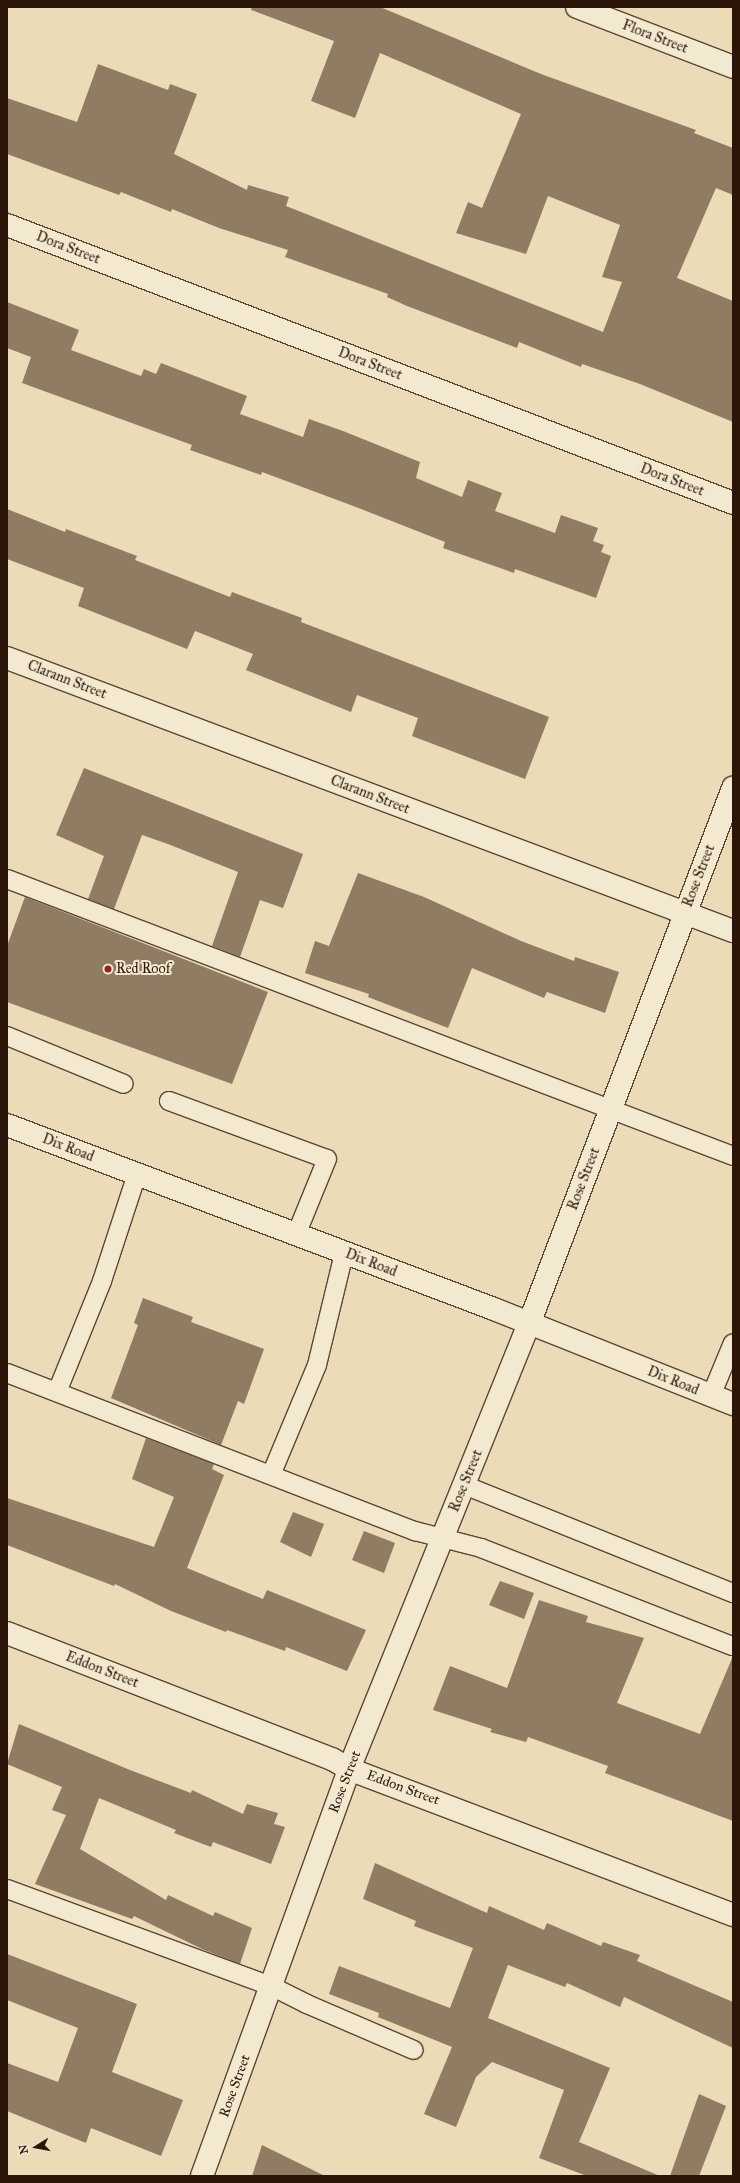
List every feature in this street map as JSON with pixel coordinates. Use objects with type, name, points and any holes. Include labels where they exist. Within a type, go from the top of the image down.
[{"type":"street","name":"Flora Street","points":[[577,7],[733,67]]},
{"type":"street","name":"Dora Street","points":[[7,225],[733,503]]},
{"type":"street","name":"Clarann Street","points":[[7,658],[685,912],[733,932]]},
{"type":"street","name":"Rose Street","points":[[202,2176],[349,1769],[529,1324],[733,788]]},
{"type":"street","name":"Dix Road","points":[[7,1125],[529,1324],[733,1404]]},
{"type":"street","name":"Eddon Street","points":[[7,1633],[332,1759],[349,1769],[733,1915]]},
{"type":"lane","points":[[7,879],[733,1156]]},
{"type":"lane","points":[[7,1036],[124,1084]]},
{"type":"lane","points":[[169,1101],[327,1159],[296,1235]]},
{"type":"lane","points":[[57,1392],[102,1281],[137,1174]]},
{"type":"lane","points":[[271,1475],[318,1364],[344,1253]]},
{"type":"lane","points":[[711,1396],[733,1344]]},
{"type":"lane","points":[[7,1373],[442,1539],[481,1548],[733,1646]]},
{"type":"lane","points":[[464,1485],[733,1593]]},
{"type":"lane","points":[[7,1889],[271,1986],[307,2004],[414,2050]]},
{"type":"building","points":[[252,7],[380,7],[541,74],[696,130],[694,133],[733,148],[733,195],[716,188],[677,278],[733,301],[733,422],[640,384],[582,364],[581,367],[519,342],[517,348],[407,306],[387,297],[388,294],[285,257],[288,250],[219,228],[172,209],[171,212],[121,192],[119,195],[7,154],[7,98],[77,122],[98,64],[168,90],[170,84],[197,94],[174,154],[247,190],[248,185],[289,197],[286,206],[603,332],[622,282],[602,277],[620,225],[548,196],[526,254],[456,233],[468,202],[482,208],[521,114],[380,53],[355,118],[311,101],[334,41],[251,10]]},
{"type":"building","points":[[7,302],[79,330],[71,350],[141,376],[144,369],[156,374],[161,363],[247,396],[240,414],[303,437],[309,419],[343,431],[420,462],[416,478],[462,497],[468,480],[502,493],[495,511],[555,533],[561,515],[598,528],[593,541],[604,545],[601,552],[611,556],[596,598],[515,569],[514,573],[443,548],[445,542],[356,507],[262,472],[261,475],[190,450],[192,445],[22,383],[31,357],[7,348]]},
{"type":"building","points":[[7,509],[65,532],[66,529],[137,556],[135,560],[230,597],[232,592],[302,618],[301,622],[549,717],[525,779],[412,736],[418,718],[357,695],[351,712],[246,670],[253,654],[195,631],[187,649],[78,606],[84,588],[7,559]]},
{"type":"building","points":[[84,768],[303,854],[283,908],[260,900],[240,957],[212,946],[238,872],[168,844],[142,835],[114,909],[88,899],[104,856],[56,835]]},
{"type":"building","points":[[358,873],[424,897],[521,941],[574,961],[575,957],[619,972],[605,1013],[547,992],[544,998],[472,968],[448,1028],[368,997],[369,994],[305,973],[315,941],[329,946]]},
{"type":"building","name":"Red Roof","points":[[25,897],[268,992],[232,1084],[7,1002],[7,946]]},
{"type":"building","points":[[143,1298],[193,1317],[191,1322],[264,1349],[244,1404],[238,1401],[221,1445],[111,1398],[138,1325],[134,1323]]},
{"type":"building","points":[[146,1438],[214,1464],[212,1469],[224,1475],[187,1568],[263,1599],[267,1590],[366,1630],[347,1671],[286,1647],[285,1651],[227,1630],[226,1632],[171,1611],[115,1584],[114,1586],[7,1545],[7,1498],[154,1547],[174,1497],[132,1479]]},
{"type":"building","points":[[293,1512],[324,1524],[311,1557],[280,1542]]},
{"type":"building","points":[[364,1531],[395,1543],[384,1573],[352,1560]]},
{"type":"building","points":[[500,1581],[534,1593],[524,1619],[489,1605]]},
{"type":"building","points":[[539,1600],[588,1616],[586,1622],[644,1638],[617,1703],[700,1734],[733,1656],[733,1821],[605,1773],[608,1766],[528,1737],[526,1742],[490,1732],[492,1729],[433,1710],[450,1666],[507,1688]]},
{"type":"building","points":[[19,1724],[130,1770],[191,1793],[192,1790],[243,1814],[247,1804],[278,1813],[274,1824],[285,1827],[271,1864],[213,1842],[211,1847],[174,1833],[176,1830],[99,1798],[80,1849],[166,1900],[168,1895],[213,1916],[215,1912],[252,1928],[240,1964],[202,1949],[134,1916],[132,1919],[35,1884],[66,1815],[52,1810],[62,1787],[7,1764]]},
{"type":"building","points":[[375,1863],[487,1913],[489,1906],[544,1930],[547,1923],[601,1946],[603,1942],[640,1955],[637,1961],[733,2002],[733,2048],[624,1997],[620,2007],[567,1983],[565,1987],[508,1965],[488,2018],[610,2068],[579,2142],[660,2176],[587,2176],[539,2158],[564,2090],[492,2062],[476,2077],[456,2127],[424,2114],[452,2047],[378,2017],[379,2013],[329,1994],[339,1966],[450,2008],[473,1948],[414,1926],[416,1921],[363,1899]]},
{"type":"building","points":[[7,1954],[137,2004],[112,2072],[183,2100],[161,2156],[91,2128],[86,2143],[7,2111],[7,2063],[58,2082],[78,2028],[7,2000]]},
{"type":"building","points":[[699,2094],[726,2106],[699,2176],[670,2176]]},
{"type":"building","points":[[262,2145],[325,2176],[252,2176]]},
{"type":"place","name":"Red Roof","points":[[108,969]]}]
